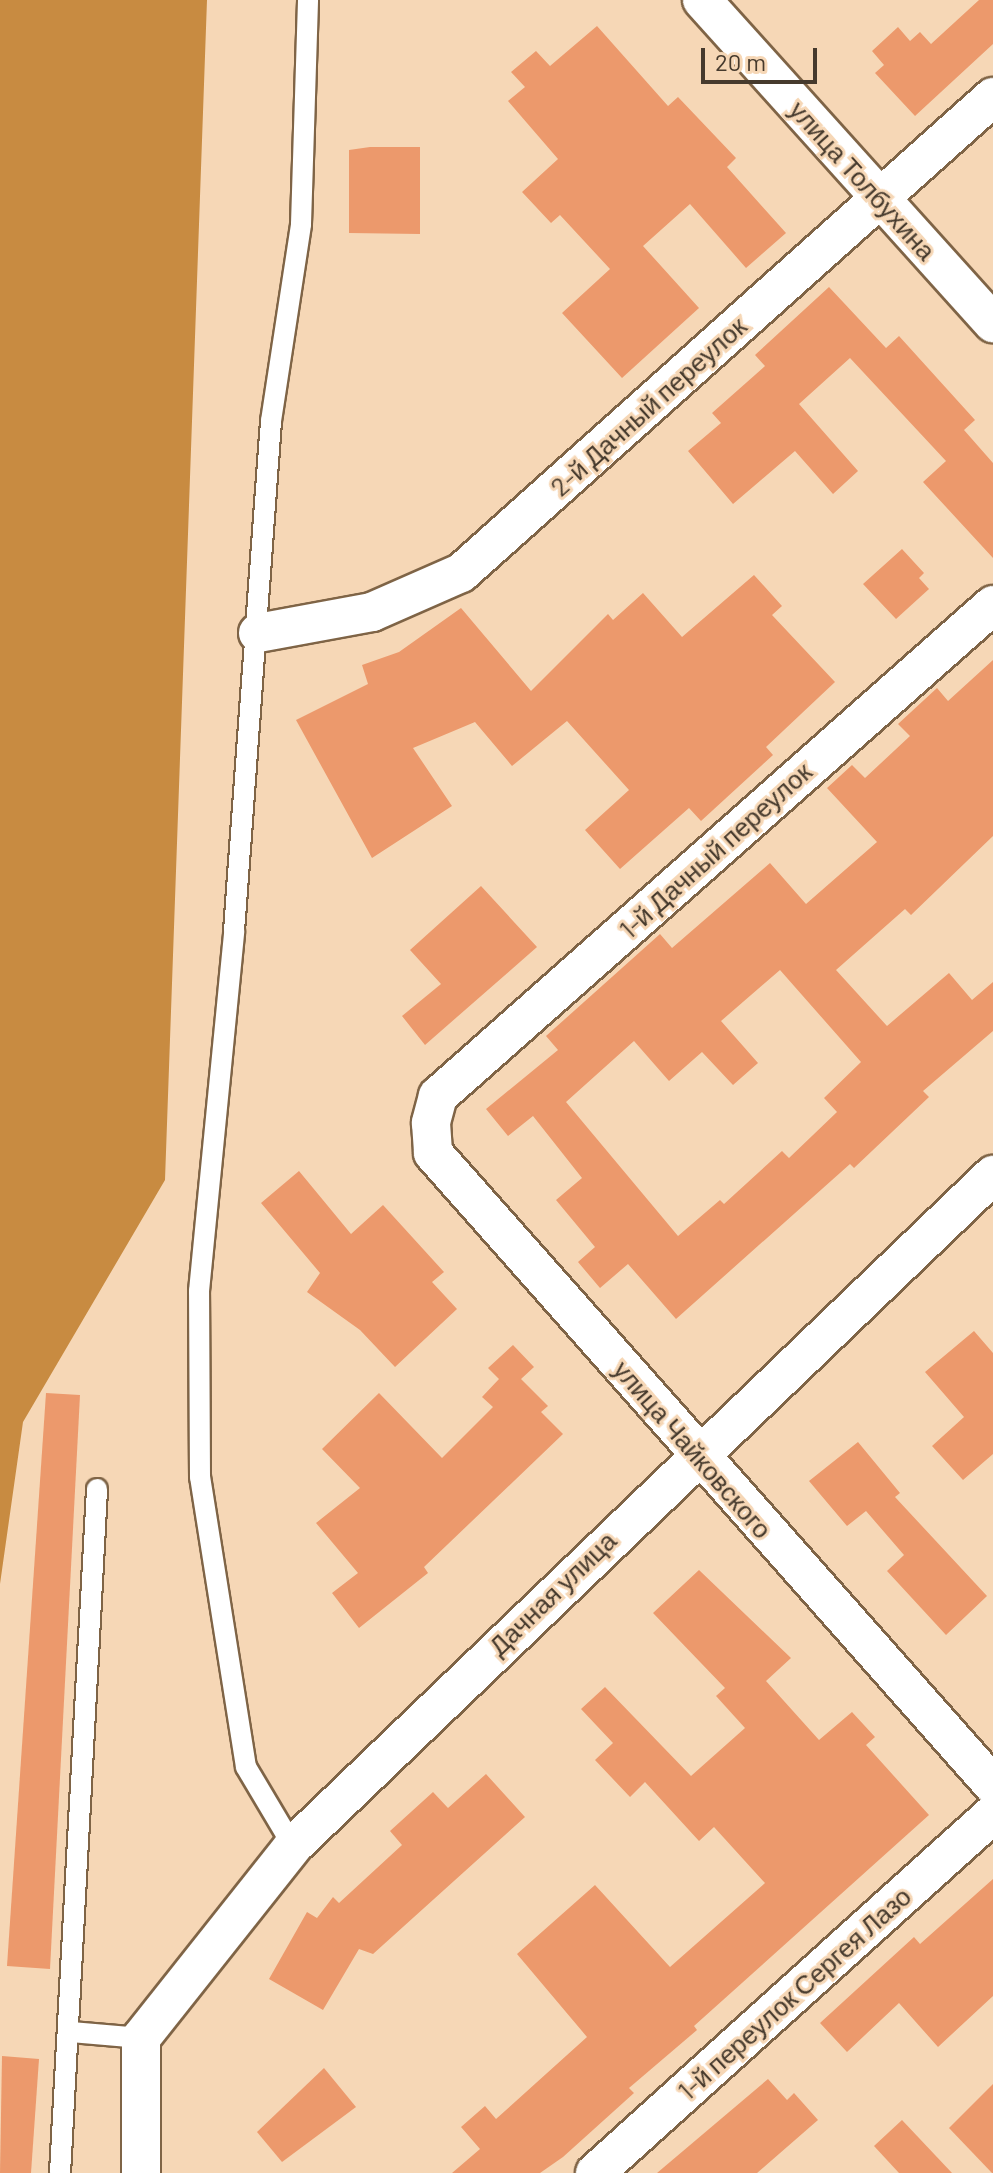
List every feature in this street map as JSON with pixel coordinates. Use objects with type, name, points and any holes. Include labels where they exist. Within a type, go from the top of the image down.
[{"type":"street","name":"улица Толбухина","points":[[702,0],[993,323]]},
{"type":"street","name":"2-й Дачный переулок","points":[[258,633],[372,612],[461,573],[993,97]]},
{"type":"street","name":"1-й Дачный переулок","points":[[438,1096],[993,605]]},
{"type":"street","name":"улица Чайковского","points":[[438,1096],[431,1123],[433,1153],[697,1455],[993,1785]]},
{"type":"street","name":"Дачная улица","points":[[141,2038],[293,1846],[697,1455],[993,1175]]},
{"type":"street","name":"1-й переулок Сергея Лазо","points":[[595,2173],[993,1814]]},
{"type":"street","points":[[141,2038],[141,2173]]},
{"type":"lane","points":[[293,1846],[246,1767],[200,1477],[203,1223],[258,633],[271,421],[301,224],[308,0]]},
{"type":"lane","points":[[60,2173],[71,2032],[97,1489]]},
{"type":"lane","points":[[71,2032],[141,2038]]},
{"type":"shaded area","points":[[0,0],[207,0],[165,1180],[23,1422],[0,1584]]},
{"type":"building","points":[[979,0],[993,0],[993,44],[915,116],[875,73],[884,65],[872,51],[898,27],[910,41],[920,32],[931,44]]},
{"type":"building","points":[[597,26],[668,106],[678,97],[736,158],[727,167],[786,233],[746,268],[690,204],[643,246],[699,308],[622,378],[562,313],[610,269],[560,215],[551,223],[522,192],[558,159],[508,101],[525,87],[511,72],[536,51],[550,66]]},
{"type":"building","points":[[420,147],[420,234],[349,233],[349,150]]},
{"type":"building","points":[[829,287],[886,348],[899,336],[975,420],[964,430],[993,463],[993,558],[923,482],[946,461],[850,358],[799,404],[858,471],[833,494],[795,451],[733,504],[688,451],[721,423],[712,413],[765,366],[755,355]]},
{"type":"building","points":[[902,549],[924,573],[919,578],[929,589],[896,619],[863,584]]},
{"type":"building","points":[[754,575],[782,606],[772,615],[835,682],[766,747],[773,755],[701,821],[689,808],[620,869],[585,830],[629,790],[567,721],[512,766],[475,722],[413,748],[452,806],[372,858],[296,720],[368,684],[362,665],[399,652],[461,608],[531,691],[608,614],[613,620],[643,593],[682,637]]},
{"type":"building","points":[[993,660],[993,836],[911,915],[905,909],[836,970],[887,1026],[949,973],[972,1000],[993,982],[993,1031],[923,1091],[929,1097],[854,1168],[850,1164],[676,1319],[628,1264],[600,1288],[578,1262],[595,1247],[556,1200],[582,1178],[533,1116],[508,1136],[486,1109],[558,1050],[546,1036],[660,934],[672,948],[770,863],[806,904],[877,842],[827,788],[852,765],[865,778],[910,736],[898,724],[937,688],[948,701]],"holes":[[[780,970],[861,1062],[824,1098],[837,1112],[789,1158],[782,1151],[724,1204],[720,1200],[678,1236],[566,1102],[634,1041],[669,1081],[702,1052],[733,1085],[758,1063],[721,1021]]]},
{"type":"building","points":[[481,886],[537,947],[425,1045],[402,1016],[441,984],[410,950]]},
{"type":"building","points":[[299,1171],[351,1234],[383,1205],[444,1272],[432,1282],[457,1309],[395,1367],[360,1330],[307,1292],[320,1273],[261,1203]]},
{"type":"building","points":[[974,1331],[993,1353],[993,1454],[963,1480],[932,1446],[964,1417],[925,1372]]},
{"type":"building","points":[[513,1345],[534,1367],[521,1379],[548,1406],[541,1412],[563,1434],[424,1567],[428,1573],[359,1628],[332,1593],[358,1573],[316,1523],[360,1488],[322,1449],[379,1393],[442,1458],[493,1407],[482,1397],[499,1379],[488,1368]]},
{"type":"building","points":[[46,1393],[80,1395],[50,1969],[7,1966]]},
{"type":"building","points":[[858,1442],[900,1493],[895,1497],[987,1596],[946,1635],[887,1571],[904,1555],[866,1511],[847,1526],[809,1481]]},
{"type":"building","points":[[699,1570],[791,1658],[766,1681],[819,1740],[852,1712],[875,1737],[866,1745],[929,1815],[694,2026],[697,2030],[629,2088],[634,2093],[563,2157],[540,2173],[452,2173],[480,2149],[461,2127],[485,2106],[496,2119],[587,2037],[517,1954],[595,1885],[670,1967],[765,1883],[714,1827],[699,1841],[645,1782],[630,1797],[595,1760],[613,1743],[581,1709],[605,1687],[691,1776],[745,1728],[716,1696],[725,1688],[653,1613]]},
{"type":"building","points":[[486,1774],[525,1817],[373,1954],[359,1949],[323,2010],[269,1979],[307,1912],[317,1918],[333,1897],[339,1903],[402,1845],[390,1831],[433,1792],[448,1808]]},
{"type":"building","points":[[993,1879],[993,1996],[938,2047],[899,2003],[847,2052],[820,2023],[914,1937],[920,1944]]},
{"type":"building","points":[[2,2056],[39,2059],[31,2173],[0,2173]]},
{"type":"building","points":[[324,2068],[356,2107],[282,2162],[257,2132]]},
{"type":"building","points":[[768,2079],[787,2100],[794,2093],[818,2120],[757,2173],[657,2173]]},
{"type":"building","points":[[993,2084],[993,2173],[992,2173],[949,2128]]},
{"type":"building","points":[[902,2120],[952,2173],[899,2173],[874,2146]]}]
